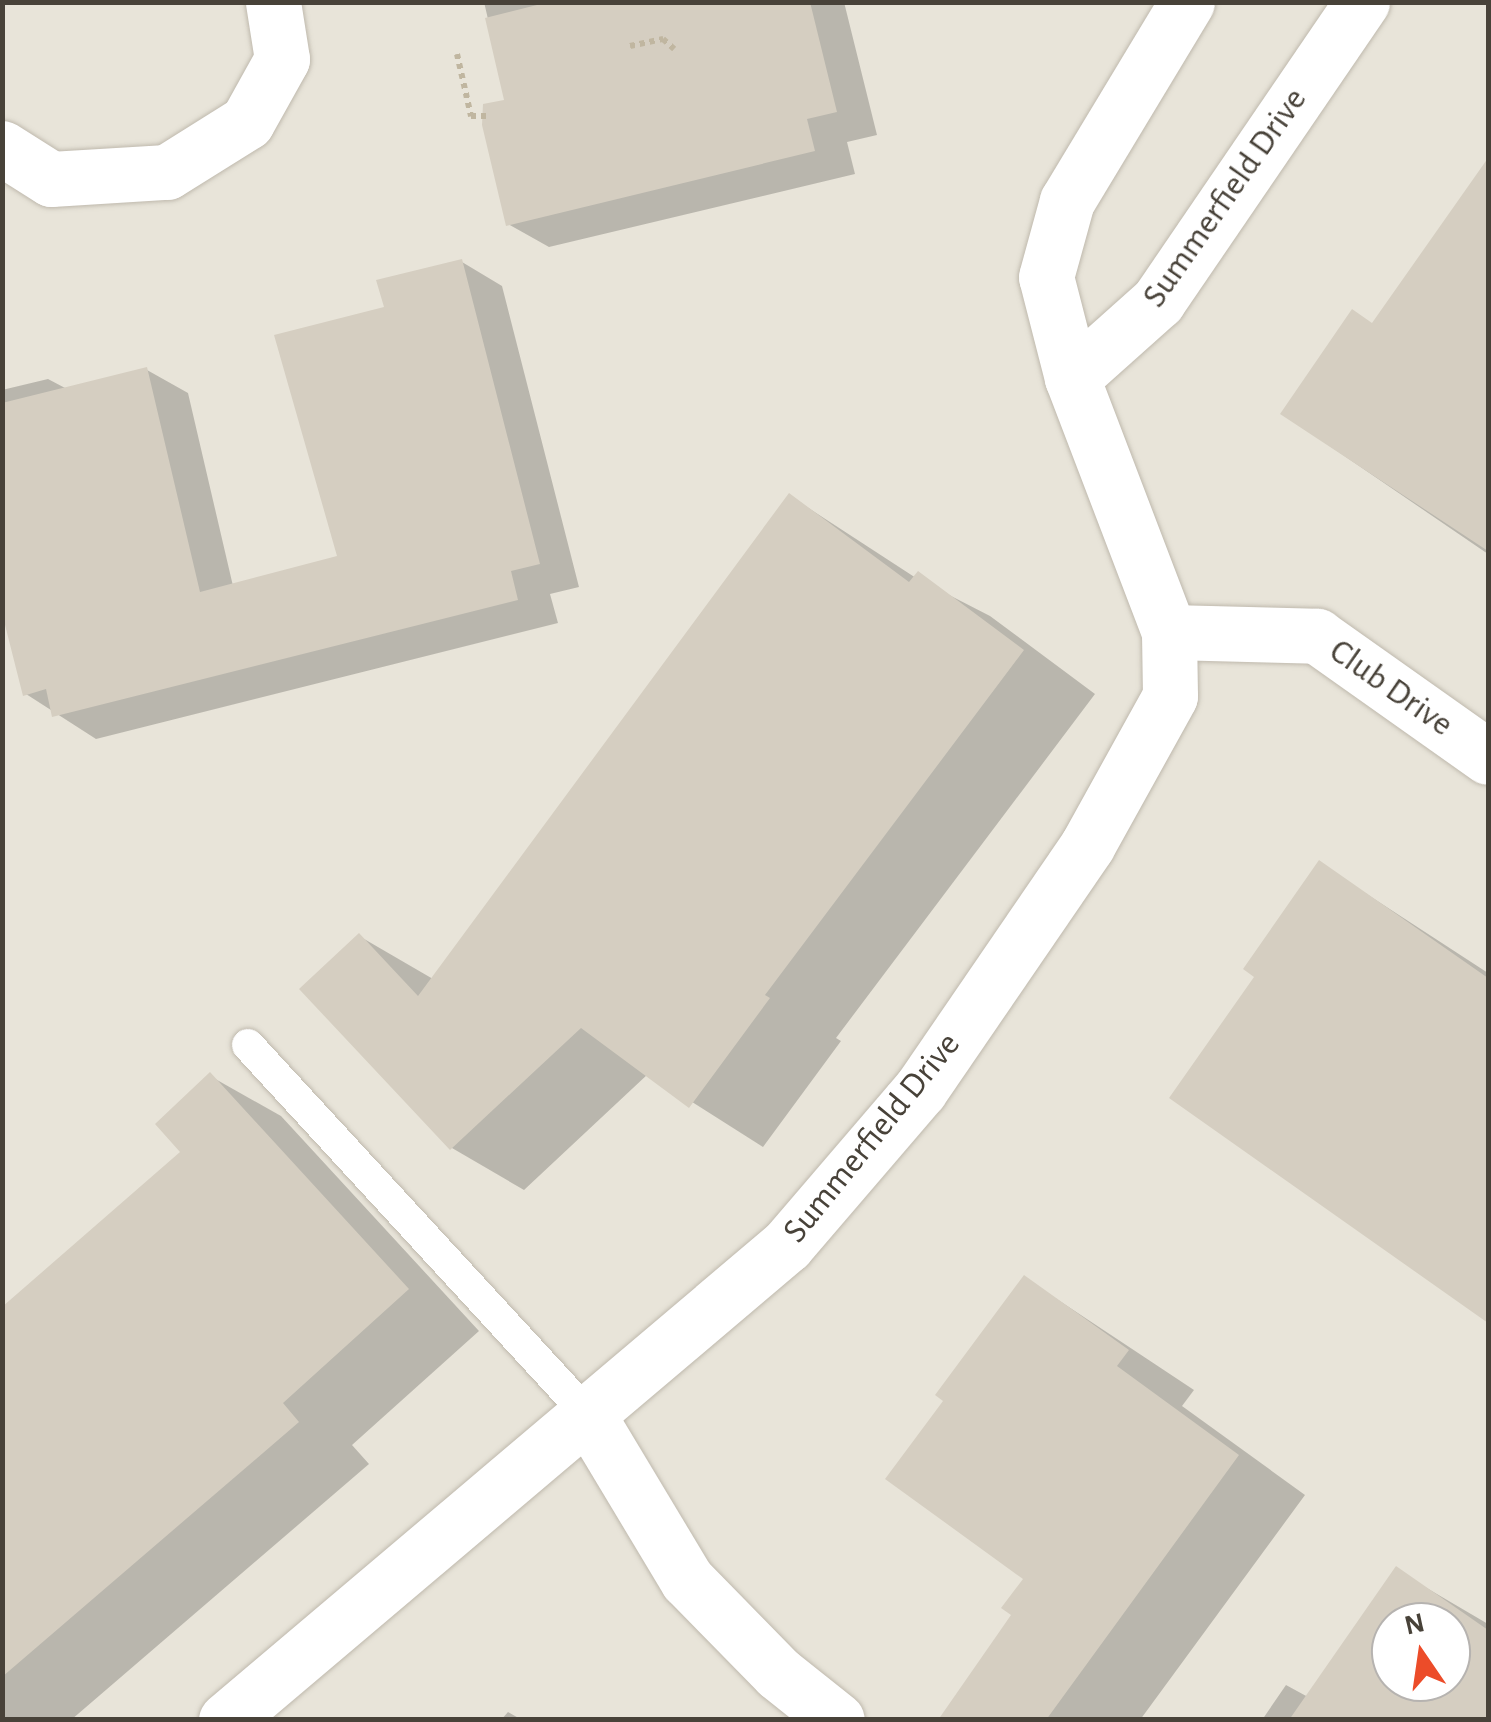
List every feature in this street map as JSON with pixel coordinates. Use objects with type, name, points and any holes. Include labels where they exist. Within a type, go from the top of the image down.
[{"type":"street","points":[[2,148],[51,179],[167,172],[247,122],[282,60],[273,2]]},
{"type":"street","name":"Summerfield Drive","points":[[226,1720],[787,1245],[920,1090],[1087,846],[1170,696],[1169,632],[1072,378],[1046,277],[1067,201],[1186,2]]},
{"type":"street","name":"Summerfield Drive","points":[[1072,378],[1158,301],[1362,2]]},
{"type":"street","name":"Club Drive","points":[[1169,632],[1317,636],[1488,757]]},
{"type":"street","points":[[586,1412],[687,1580],[778,1672],[838,1720]]},
{"type":"lane","points":[[248,1046],[586,1412]]},
{"type":"path","points":[[630,46],[663,39],[674,49]]},
{"type":"path","points":[[456,54],[471,116],[486,116]]},
{"type":"shaded area","points":[[3,3],[1488,3],[1488,1719],[3,1720]]},
{"type":"building","points":[[549,2],[810,2],[837,112],[807,119],[815,151],[506,226],[482,125],[483,104],[504,100],[485,18]]},
{"type":"building","points":[[1488,158],[1488,551],[1280,414],[1352,309],[1372,323]]},
{"type":"building","points":[[462,259],[540,564],[511,571],[518,600],[52,717],[46,689],[23,696],[2,613],[2,403],[147,367],[200,592],[337,556],[274,335],[384,307],[376,280]]},
{"type":"building","points":[[789,493],[909,582],[918,571],[1024,650],[765,995],[770,998],[689,1108],[581,1028],[450,1150],[299,989],[359,933],[418,996]]},
{"type":"building","points":[[1319,860],[1488,978],[1488,1323],[1169,1098],[1254,977],[1243,969]]},
{"type":"building","points":[[210,1072],[409,1289],[283,1403],[299,1422],[2,1677],[2,1307],[180,1152],[155,1124]]},
{"type":"building","points":[[1024,1275],[1129,1350],[1117,1366],[1239,1455],[1046,1720],[938,1720],[1011,1615],[1001,1608],[1023,1579],[885,1479],[943,1401],[935,1395]]},
{"type":"building","points":[[1396,1566],[1448,1602],[1371,1602],[1371,1702],[1471,1702],[1471,1618],[1488,1630],[1488,1720],[1289,1720]]}]
